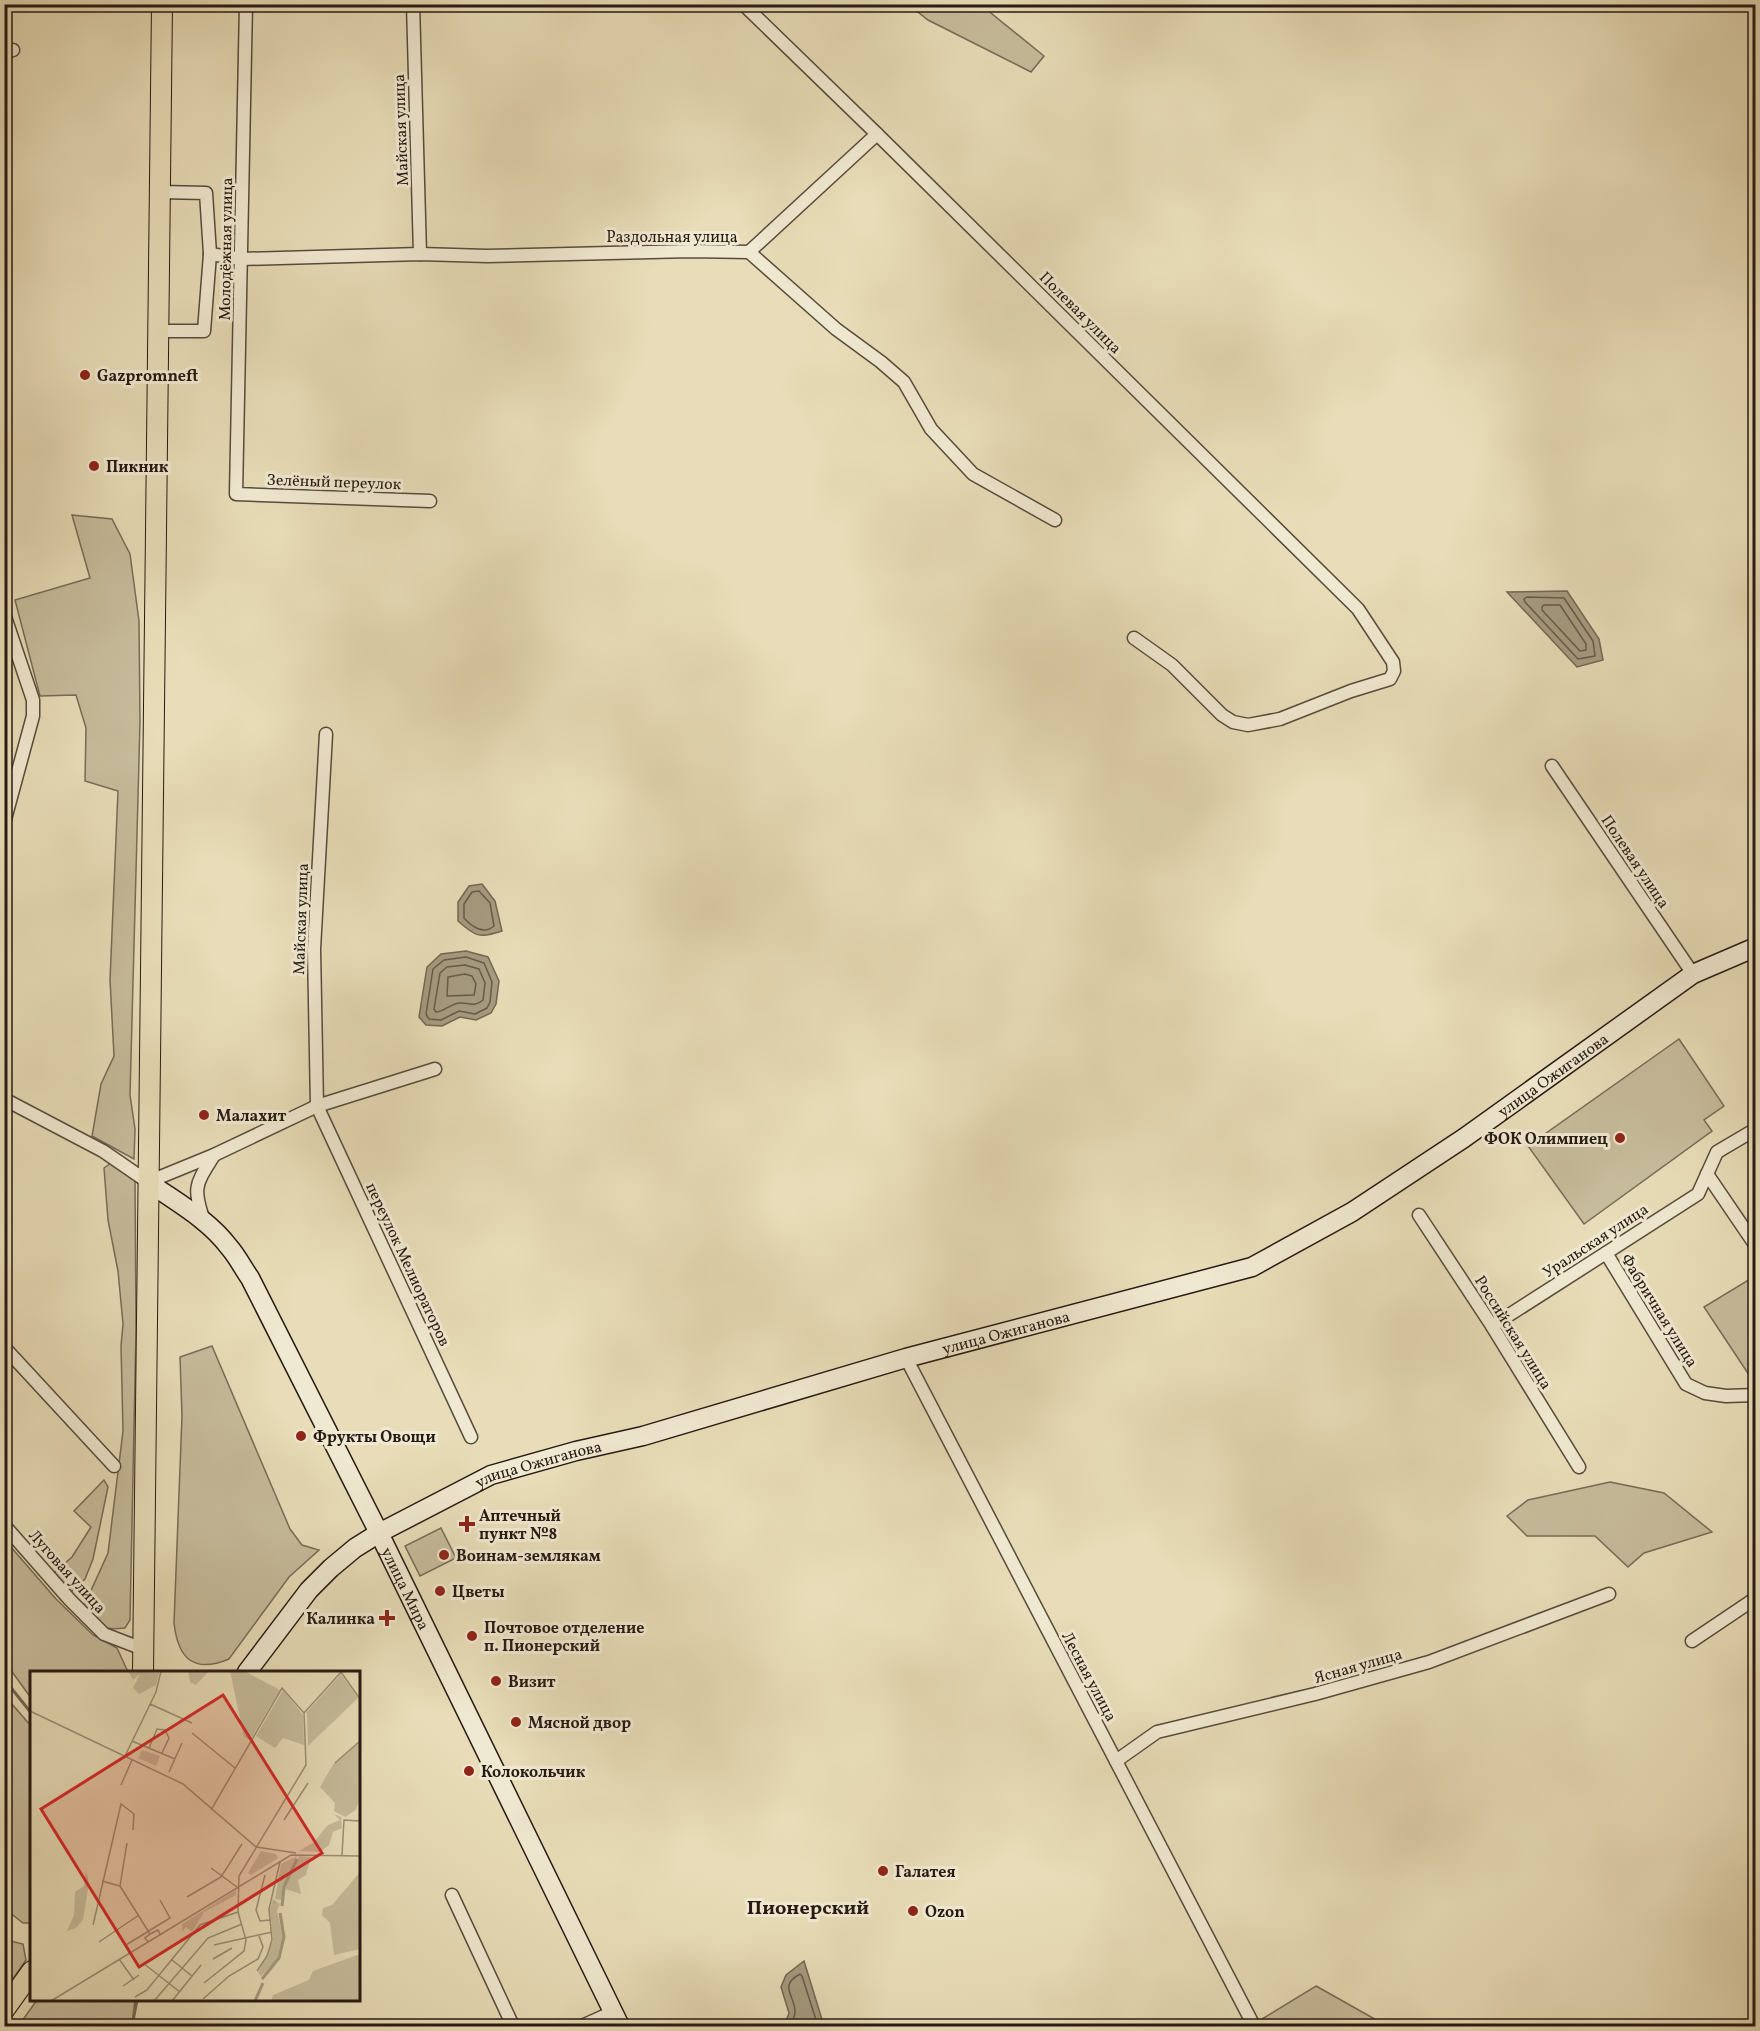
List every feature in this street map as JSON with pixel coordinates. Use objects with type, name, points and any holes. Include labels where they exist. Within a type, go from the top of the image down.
[{"type":"main road","points":[[142,1671],[162,4]]},
{"type":"main road","points":[[4,2010],[30,1974]]},
{"type":"street","name":"Молодёжная улица","points":[[236,494],[246,4]]},
{"type":"street","name":"Майская улица","points":[[413,4],[420,254]]},
{"type":"street","name":"Полевая улица","points":[[743,4],[1358,609],[1393,662],[1394,671],[1390,679],[1351,691],[1280,719],[1248,725],[1233,722],[1222,715],[1172,665],[1134,638]]},
{"type":"street","points":[[749,252],[877,135]]},
{"type":"street","points":[[158,331],[204,331],[210,254],[206,193],[160,192]]},
{"type":"street","name":"Раздольная улица","points":[[210,254],[242,259],[420,254],[487,256],[690,251],[749,252],[836,329],[904,382],[931,429],[973,474],[1055,520]]},
{"type":"street","name":"Зелёный переулок","points":[[236,494],[430,501]]},
{"type":"street","points":[[4,614],[33,700],[33,716],[4,823]]},
{"type":"street","name":"Майская улица","points":[[317,1106],[314,949],[327,734]]},
{"type":"street","name":"Полевая улица","points":[[1552,766],[1693,974]]},
{"type":"street","name":"улица Ожиганова","points":[[248,1671],[309,1590],[355,1548],[379,1533],[491,1475],[576,1451],[643,1436],[906,1358],[1252,1267],[1352,1212],[1464,1138],[1693,974],[1755,947]]},
{"type":"street","points":[[4,1099],[103,1151],[148,1182],[214,1155],[317,1106],[435,1069]]},
{"type":"street","name":"переулок Мелиораторов","points":[[317,1106],[471,1437]]},
{"type":"street","name":"Уральская улица","points":[[1492,1326],[1698,1194],[1717,1152],[1755,1129]]},
{"type":"street","points":[[205,1222],[196,1199],[198,1182],[214,1155]]},
{"type":"street","points":[[1707,1174],[1755,1246]]},
{"type":"street","name":"улица Мира","points":[[148,1182],[205,1222],[230,1248],[250,1278],[379,1533],[616,2019]]},
{"type":"street","name":"Российская улица","points":[[1419,1215],[1492,1326],[1579,1467]]},
{"type":"street","name":"Фабричная улица","points":[[1606,1253],[1686,1384],[1705,1393],[1755,1395]]},
{"type":"street","points":[[4,1347],[114,1466]]},
{"type":"street","name":"Лесная улица","points":[[906,1358],[1254,2026]]},
{"type":"street","name":"Луговая улица","points":[[4,1525],[70,1600],[104,1634],[143,1649]]},
{"type":"street","name":"Ясная улица","points":[[1116,1761],[1157,1732],[1315,1694],[1429,1662],[1609,1594]]},
{"type":"street","points":[[1692,1641],[1755,1598]]},
{"type":"street","points":[[452,1894],[513,2026]]},
{"type":"street","points":[[582,2026],[616,2019]]},
{"type":"shaded area","points":[[909,5],[981,5],[1044,56],[1031,72],[928,20]]},
{"type":"shaded area","points":[[72,515],[112,519],[130,554],[139,621],[140,722],[130,1095],[135,1129],[134,1159],[92,1136],[101,1084],[114,1056],[110,980],[118,791],[85,781],[86,728],[76,695],[40,696],[15,600],[90,578]]},
{"type":"shaded area","name":"ФОК Олимпиец","points":[[1679,1039],[1724,1106],[1704,1120],[1712,1131],[1584,1224],[1528,1146]]},
{"type":"shaded area","points":[[111,1163],[135,1174],[136,1330],[130,1620],[125,1628],[117,1629],[100,1626],[84,1606],[108,1553],[123,1431],[121,1346],[123,1324],[118,1271],[108,1220],[104,1168]]},
{"type":"shaded area","points":[[1755,1276],[1755,1384],[1704,1307]]},
{"type":"shaded area","points":[[212,1346],[290,1529],[302,1545],[319,1550],[289,1577],[229,1659],[206,1665],[190,1660],[184,1654],[179,1646],[174,1623],[182,1416],[180,1357]]},
{"type":"shaded area","points":[[104,1480],[108,1487],[93,1559],[85,1579],[70,1593],[54,1573],[72,1557],[91,1527],[74,1511]]},
{"type":"shaded area","points":[[1610,1482],[1664,1493],[1712,1532],[1644,1553],[1628,1567],[1595,1536],[1527,1536],[1507,1516],[1528,1500]]},
{"type":"shaded area","points":[[441,1528],[456,1558],[420,1576],[405,1546]]},
{"type":"shaded area","points":[[4,1539],[56,1599],[93,1635],[117,1648],[128,1671],[30,1671],[30,1697],[5,1662]]},
{"type":"shaded area","points":[[5,1696],[30,1725],[30,1923],[23,1923],[5,1909]]},
{"type":"shaded area","points":[[5,1942],[23,1944],[26,1960],[5,1990]]},
{"type":"shaded area","points":[[1316,1986],[1387,2026],[1266,2026],[1262,2019]]},
{"type":"shaded area","points":[[36,2001],[135,2001],[132,2026],[26,2026],[22,2021]]},
{"type":"water","points":[[1567,591],[1599,639],[1603,660],[1577,667],[1507,592]]},
{"type":"water","points":[[482,884],[495,901],[502,931],[488,935],[473,933],[458,921],[458,902],[469,886]]},
{"type":"water","points":[[466,951],[488,957],[499,981],[496,1004],[491,1013],[476,1020],[460,1017],[442,1026],[426,1025],[419,1017],[427,967],[441,954]]},
{"type":"water","points":[[804,1961],[824,2026],[784,2026],[789,2013],[781,1987],[786,1975]]},
{"type":"waterway","points":[[4,1679],[30,1712]]},
{"type":"waterway","points":[[132,2026],[137,2001]]},
{"type":"place","name":"Gazpromneft","points":[[85,375]]},
{"type":"place","name":"Пикник","points":[[94,466]]},
{"type":"place","name":"Малахит","points":[[204,1115]]},
{"type":"place","name":"ФОК Олимпиец","points":[[1620,1138]]},
{"type":"place","name":"Фрукты Овощи","points":[[301,1436]]},
{"type":"place","name":"Аптечный пункт №8","points":[[467,1524]]},
{"type":"place","name":"Воинам-землякам","points":[[444,1555]]},
{"type":"place","name":"Цветы","points":[[440,1591]]},
{"type":"place","name":"Калинка","points":[[387,1618]]},
{"type":"place","name":"Почтовое отделение п. Пионерский","points":[[472,1636]]},
{"type":"place","name":"Визит","points":[[496,1681]]},
{"type":"place","name":"Мясной двор","points":[[516,1722]]},
{"type":"place","name":"Колокольчик","points":[[469,1771]]},
{"type":"place","name":"Галатея","points":[[883,1871]]},
{"type":"place","name":"Ozon","points":[[913,1911]]},
{"type":"district","name":"Пионерский","points":[[808,1907]]}]
